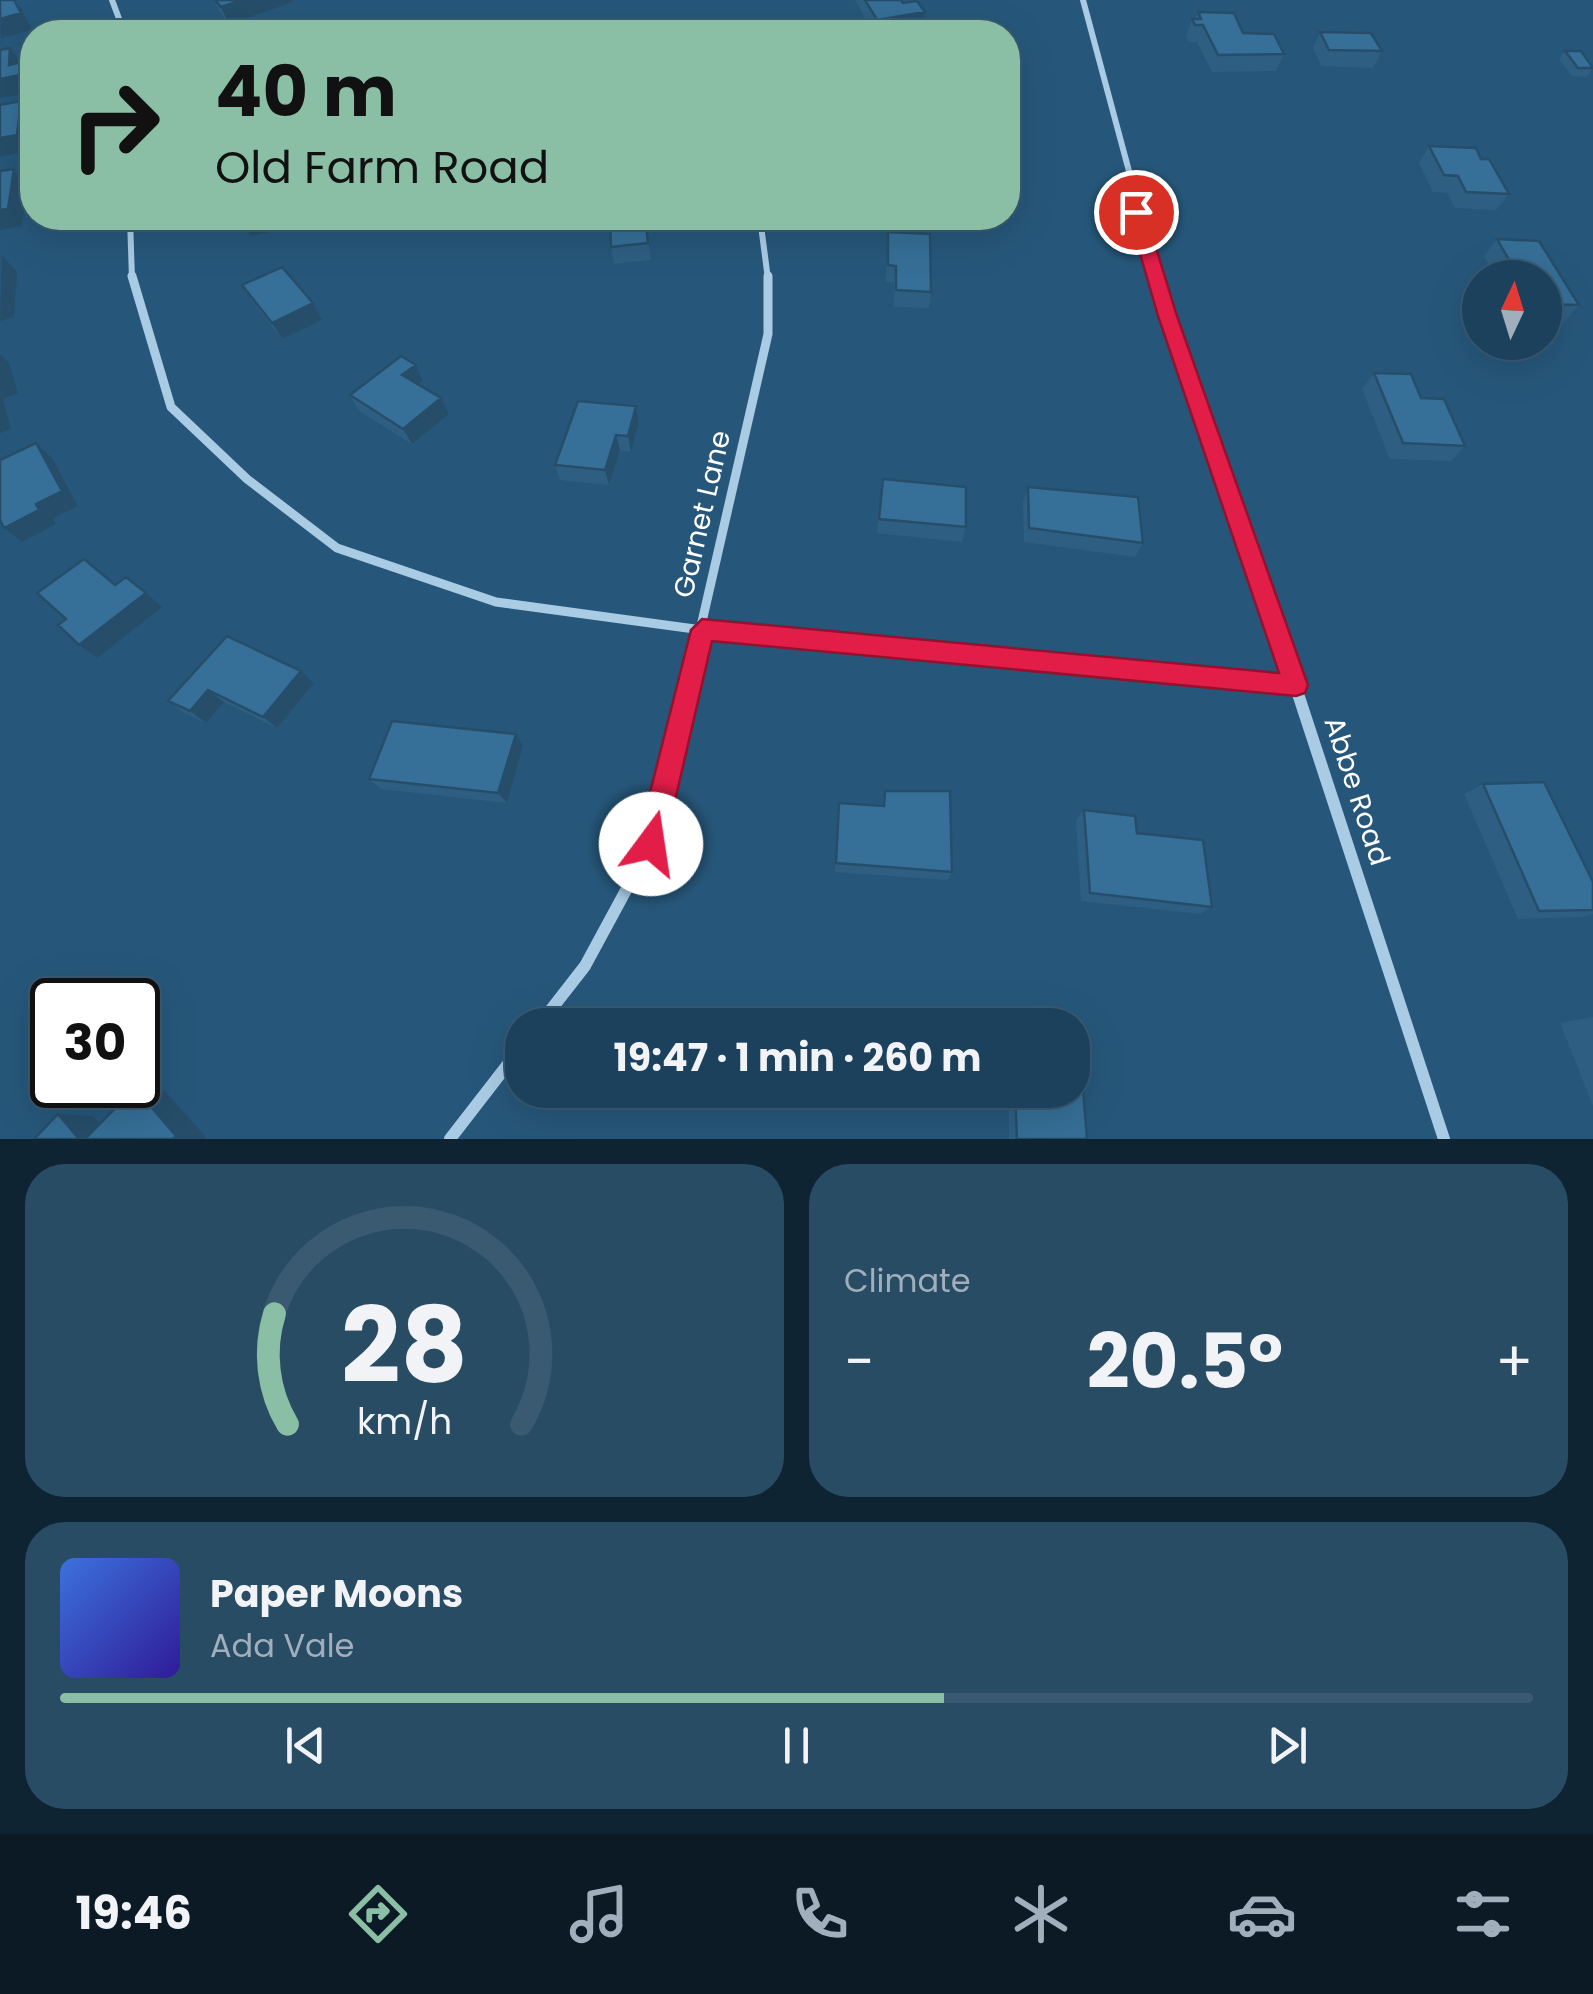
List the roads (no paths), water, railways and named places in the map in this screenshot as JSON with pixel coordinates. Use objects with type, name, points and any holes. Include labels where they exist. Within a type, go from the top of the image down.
[{"type":"street","name":"Abbe Road","points":[[1083,0],[1168,316],[1296,685],[1444,1139]]},
{"type":"street","points":[[130,230],[132,287],[171,407],[247,479],[336,548],[496,602],[702,630],[1296,685]]},
{"type":"street","name":"Garnet Lane","points":[[553,1008],[586,966],[651,844],[768,334],[768,264],[762,230]]},
{"type":"street","points":[[450,1139],[505,1068]]}]
